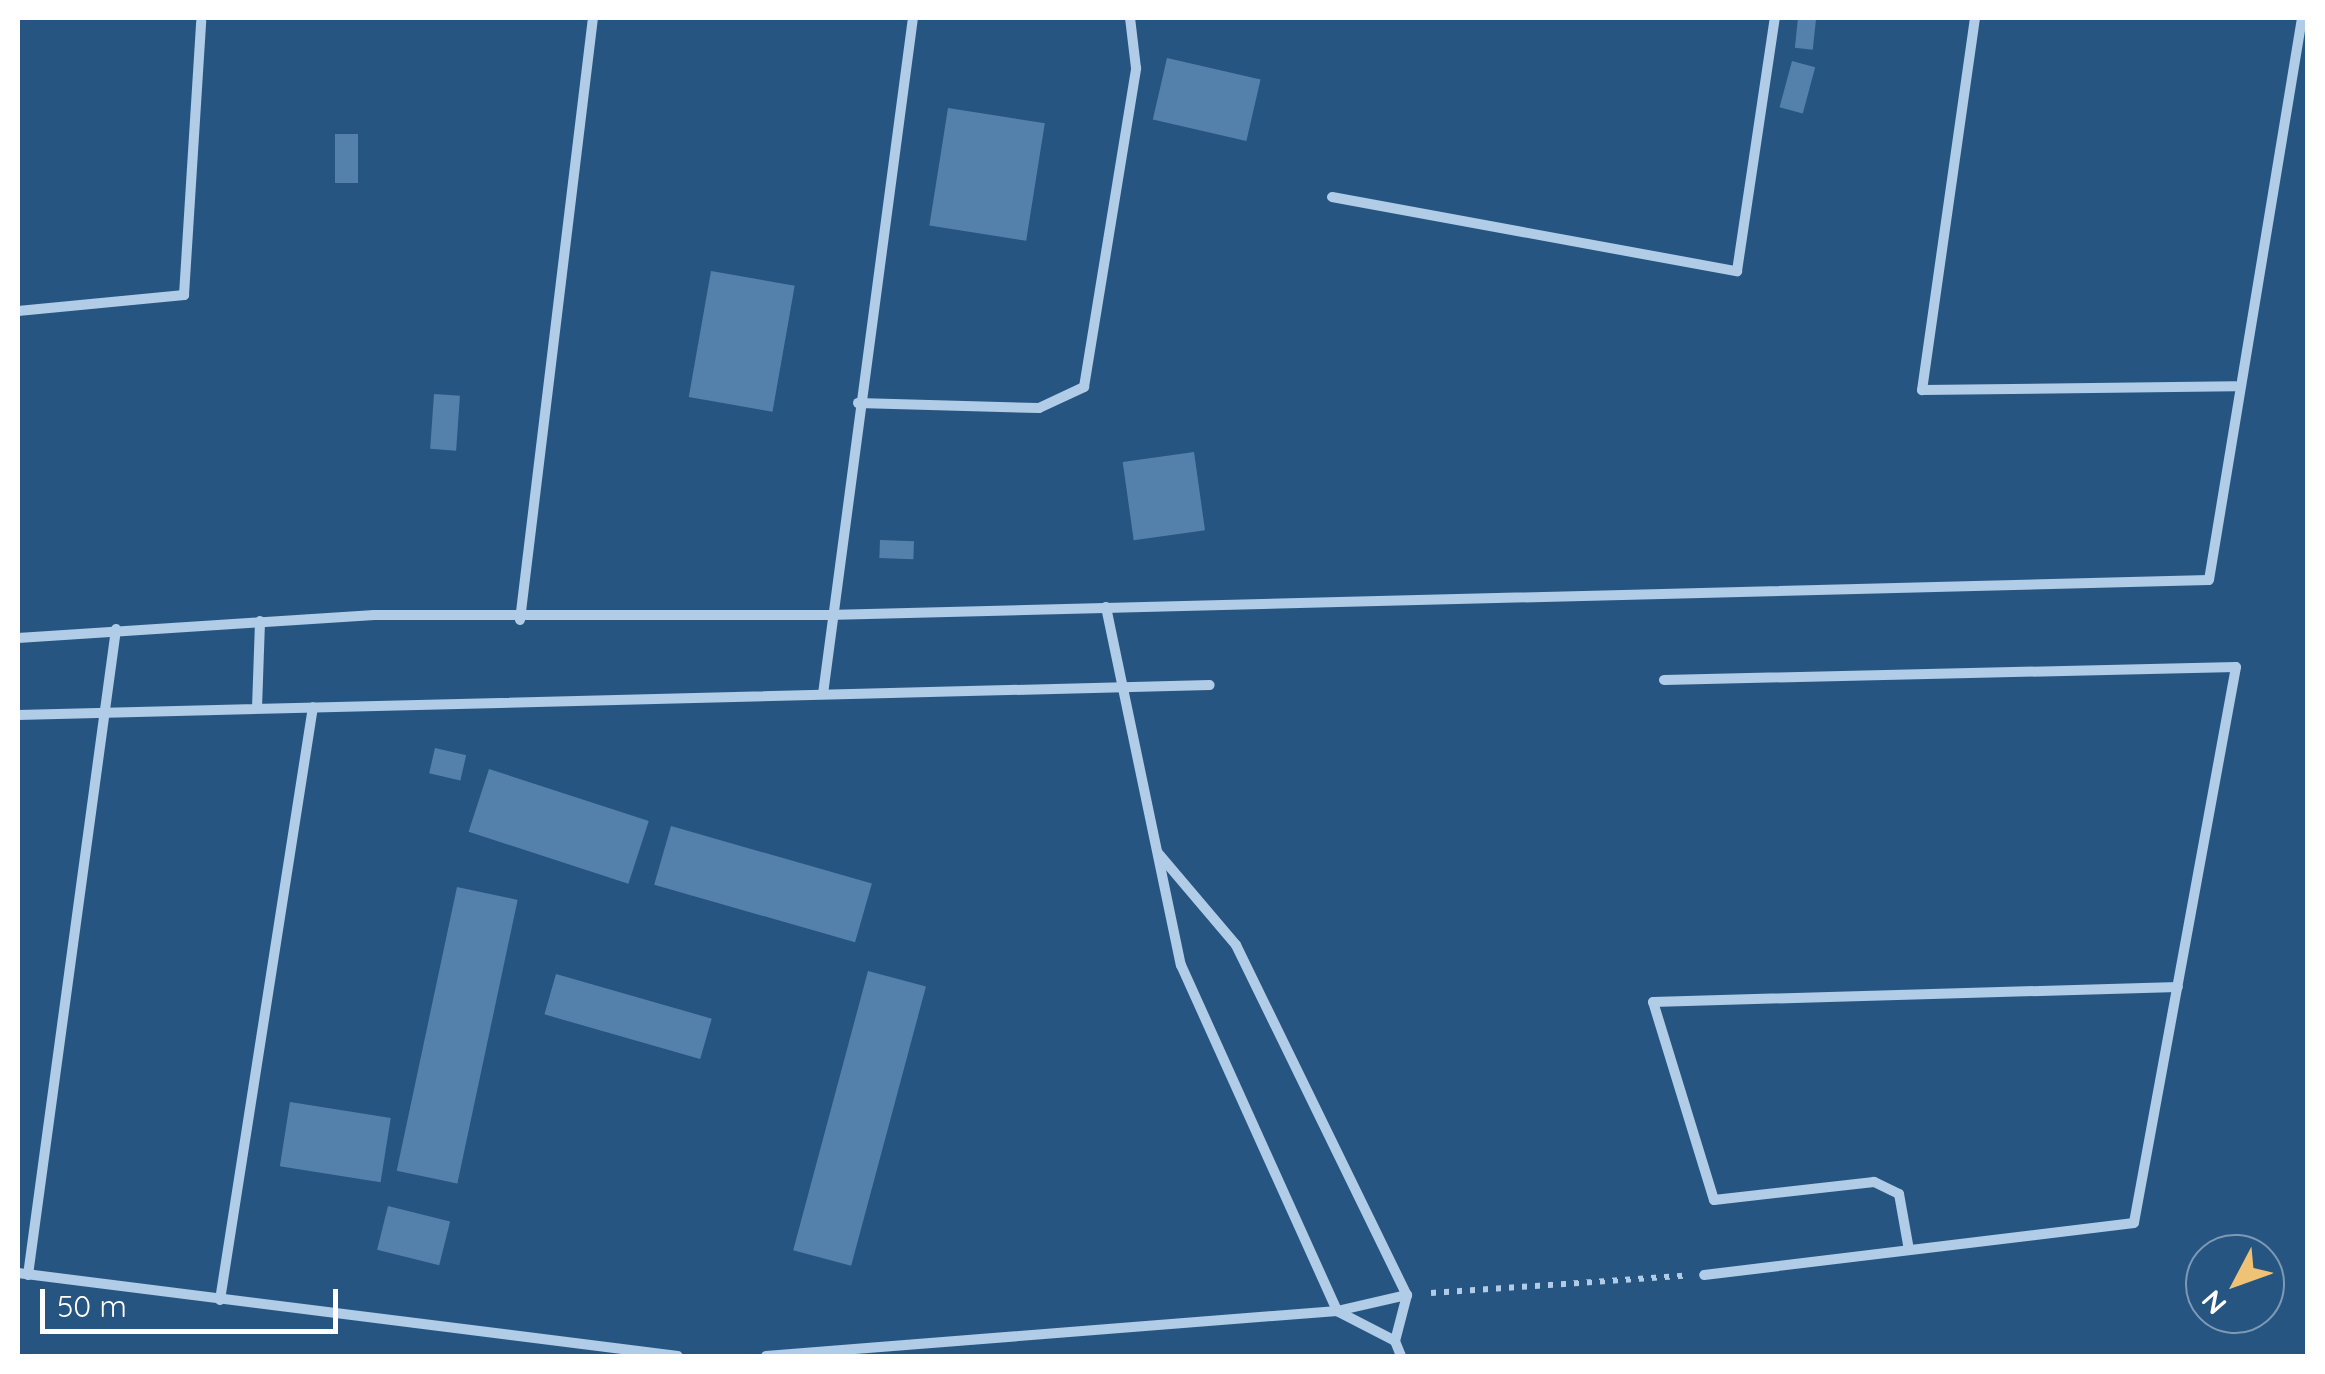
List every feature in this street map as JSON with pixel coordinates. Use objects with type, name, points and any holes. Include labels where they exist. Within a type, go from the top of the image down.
[{"type":"street","points":[[520,620],[593,18]]},
{"type":"street","points":[[823,694],[828,615],[913,18]]},
{"type":"street","points":[[858,404],[1039,408],[1084,387],[1136,68],[1130,18]]},
{"type":"street","points":[[1332,198],[1737,271],[1776,18]]},
{"type":"street","points":[[1975,18],[1922,390],[2236,386]]},
{"type":"street","points":[[18,638],[260,621],[828,615],[2209,580],[2236,386],[2302,18]]},
{"type":"street","points":[[18,311],[184,296],[201,22]]},
{"type":"street","points":[[1106,606],[1118,687],[1181,965],[1338,1311],[1395,1341]]},
{"type":"street","points":[[257,708],[260,621]]},
{"type":"street","points":[[116,630],[110,714],[23,1274],[678,1356]]},
{"type":"street","points":[[1664,680],[2236,667],[2134,1223],[1704,1276]]},
{"type":"street","points":[[18,715],[1210,685]]},
{"type":"street","points":[[220,1300],[312,707]]},
{"type":"street","points":[[1158,852],[1236,945],[1407,1296],[1395,1341],[1401,1356]]},
{"type":"street","points":[[1908,1250],[1899,1194],[1874,1182],[1714,1200],[1652,1002],[2178,987]]},
{"type":"street","points":[[766,1356],[1338,1311],[1407,1296]]},
{"type":"path","points":[[1407,1296],[1704,1276]]},
{"type":"building","points":[[1798,18],[1816,20],[1813,50],[1795,48]]},
{"type":"building","points":[[1167,58],[1261,80],[1246,141],[1153,119]]},
{"type":"building","points":[[1792,61],[1815,67],[1803,114],[1780,107]]},
{"type":"building","points":[[948,108],[1045,123],[1026,241],[929,226]]},
{"type":"building","points":[[335,134],[358,134],[358,183],[335,183]]},
{"type":"building","points":[[711,271],[795,286],[772,412],[689,397]]},
{"type":"building","points":[[434,394],[460,396],[456,451],[430,449]]},
{"type":"building","points":[[1194,452],[1205,530],[1134,540],[1123,462]]},
{"type":"building","points":[[880,540],[914,541],[913,559],[879,558]]},
{"type":"building","points":[[435,748],[466,755],[460,781],[429,773]]},
{"type":"building","points":[[489,769],[649,821],[628,884],[469,832]]},
{"type":"building","points":[[671,826],[872,884],[855,942],[654,885]]},
{"type":"building","points":[[457,887],[518,900],[457,1184],[397,1171]]},
{"type":"building","points":[[868,971],[926,987],[851,1266],[793,1250]]},
{"type":"building","points":[[556,974],[712,1019],[700,1059],[544,1014]]},
{"type":"building","points":[[290,1102],[391,1118],[381,1182],[280,1166]]},
{"type":"building","points":[[388,1206],[450,1221],[439,1265],[377,1250]]}]
